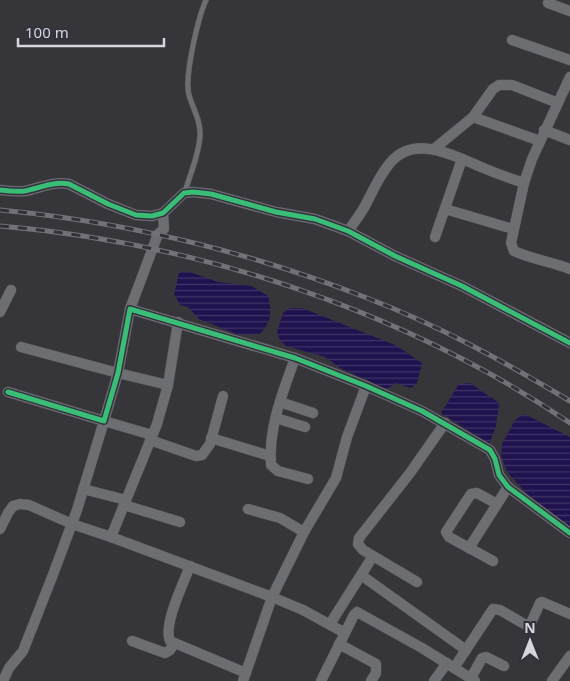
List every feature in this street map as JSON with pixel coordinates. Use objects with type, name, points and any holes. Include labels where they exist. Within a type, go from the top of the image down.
[{"type":"street","points":[[548,3],[570,11]]},
{"type":"street","points":[[512,40],[570,60]]},
{"type":"street","points":[[570,78],[544,130],[524,183],[511,243],[514,251],[570,269]]},
{"type":"street","points":[[434,149],[473,117],[493,89],[504,84],[512,85],[558,103]]},
{"type":"street","points":[[473,117],[540,141]]},
{"type":"street","points":[[544,130],[570,140]]},
{"type":"street","points":[[348,231],[364,208],[379,178],[399,154],[410,149],[434,149],[524,183]]},
{"type":"street","points":[[435,237],[462,160]]},
{"type":"street","points":[[0,190],[24,191],[60,182],[69,184],[124,211],[152,216],[163,213],[184,193],[193,192],[212,194],[276,212],[315,219],[348,231],[395,256],[569,338]]},
{"type":"street","points":[[445,209],[513,229]]},
{"type":"street","points":[[3,681],[9,668],[23,651],[72,524],[118,373],[130,309],[154,243],[158,234],[164,229],[163,213]]},
{"type":"street","points":[[0,312],[11,290]]},
{"type":"street","points":[[130,309],[295,358],[366,386],[422,411],[490,450],[495,459],[499,475],[508,487],[570,533]]},
{"type":"street","points":[[111,537],[157,424],[168,385],[178,322]]},
{"type":"street","points":[[21,347],[168,385]]},
{"type":"street","points":[[295,358],[280,402],[270,456],[273,468],[308,479]]},
{"type":"street","points":[[190,566],[167,636],[174,644],[245,677],[272,597],[304,532],[336,478],[347,437],[366,386]]},
{"type":"street","points":[[8,392],[104,421],[151,437],[196,456],[202,455],[205,452],[212,438],[223,396]]},
{"type":"street","points":[[280,402],[313,413]]},
{"type":"street","points":[[276,418],[305,427]]},
{"type":"street","points":[[417,582],[360,548],[358,544],[359,538],[410,474],[445,424]]},
{"type":"street","points":[[212,438],[270,456]]},
{"type":"street","points":[[469,548],[508,487]]},
{"type":"street","points":[[83,489],[180,522]]},
{"type":"street","points":[[493,561],[446,535],[446,532],[473,493],[477,493],[497,504]]},
{"type":"street","points":[[0,529],[13,506],[20,504],[30,505],[72,524],[272,597],[303,610],[345,633]]},
{"type":"street","points":[[248,510],[280,518],[304,532]]},
{"type":"street","points":[[330,624],[373,556]]},
{"type":"street","points":[[361,575],[466,650]]},
{"type":"street","points":[[434,681],[466,650],[493,609],[500,610],[526,625],[531,623],[542,602],[570,614]]},
{"type":"street","points":[[323,680],[354,615],[359,613],[473,679],[482,658],[504,666]]},
{"type":"street","points":[[132,641],[165,653],[174,644]]},
{"type":"street","points":[[339,644],[376,664],[376,673],[371,681]]},
{"type":"street","points":[[552,681],[568,661]]},
{"type":"lane","points":[[184,193],[198,150],[200,135],[198,117],[189,94],[188,84],[197,28],[206,0]]},
{"type":"shaded area","points":[[187,271],[218,282],[251,286],[268,296],[270,317],[264,330],[260,334],[239,335],[199,319],[188,307],[180,305],[174,294],[179,273]]},
{"type":"shaded area","points":[[290,308],[302,308],[395,345],[422,363],[417,383],[411,388],[395,383],[389,388],[384,388],[340,368],[325,357],[286,346],[280,340],[277,332],[283,313]]},
{"type":"shaded area","points":[[470,383],[499,403],[496,427],[489,444],[441,413],[459,384]]},
{"type":"shaded area","points":[[524,414],[570,437],[570,532],[545,514],[508,473],[501,456],[502,444],[515,420]]},
{"type":"railway","points":[[0,210],[94,222],[187,241],[233,253],[323,282],[367,298],[445,332],[496,358],[570,401]]},
{"type":"railway","points":[[0,226],[75,235],[149,248],[224,266],[297,289],[369,316],[439,347],[506,383],[570,423]]},
{"type":"cycle path","points":[[0,190],[25,191],[52,184],[69,184],[108,204],[136,215],[152,216],[163,213],[184,193],[193,192],[211,194],[276,212],[315,219],[348,231],[395,256],[462,286],[570,343]]},
{"type":"cycle path","points":[[8,392],[104,421],[118,373],[130,309],[295,358],[366,386],[422,411],[490,450],[495,459],[499,475],[508,487],[570,533]]}]
